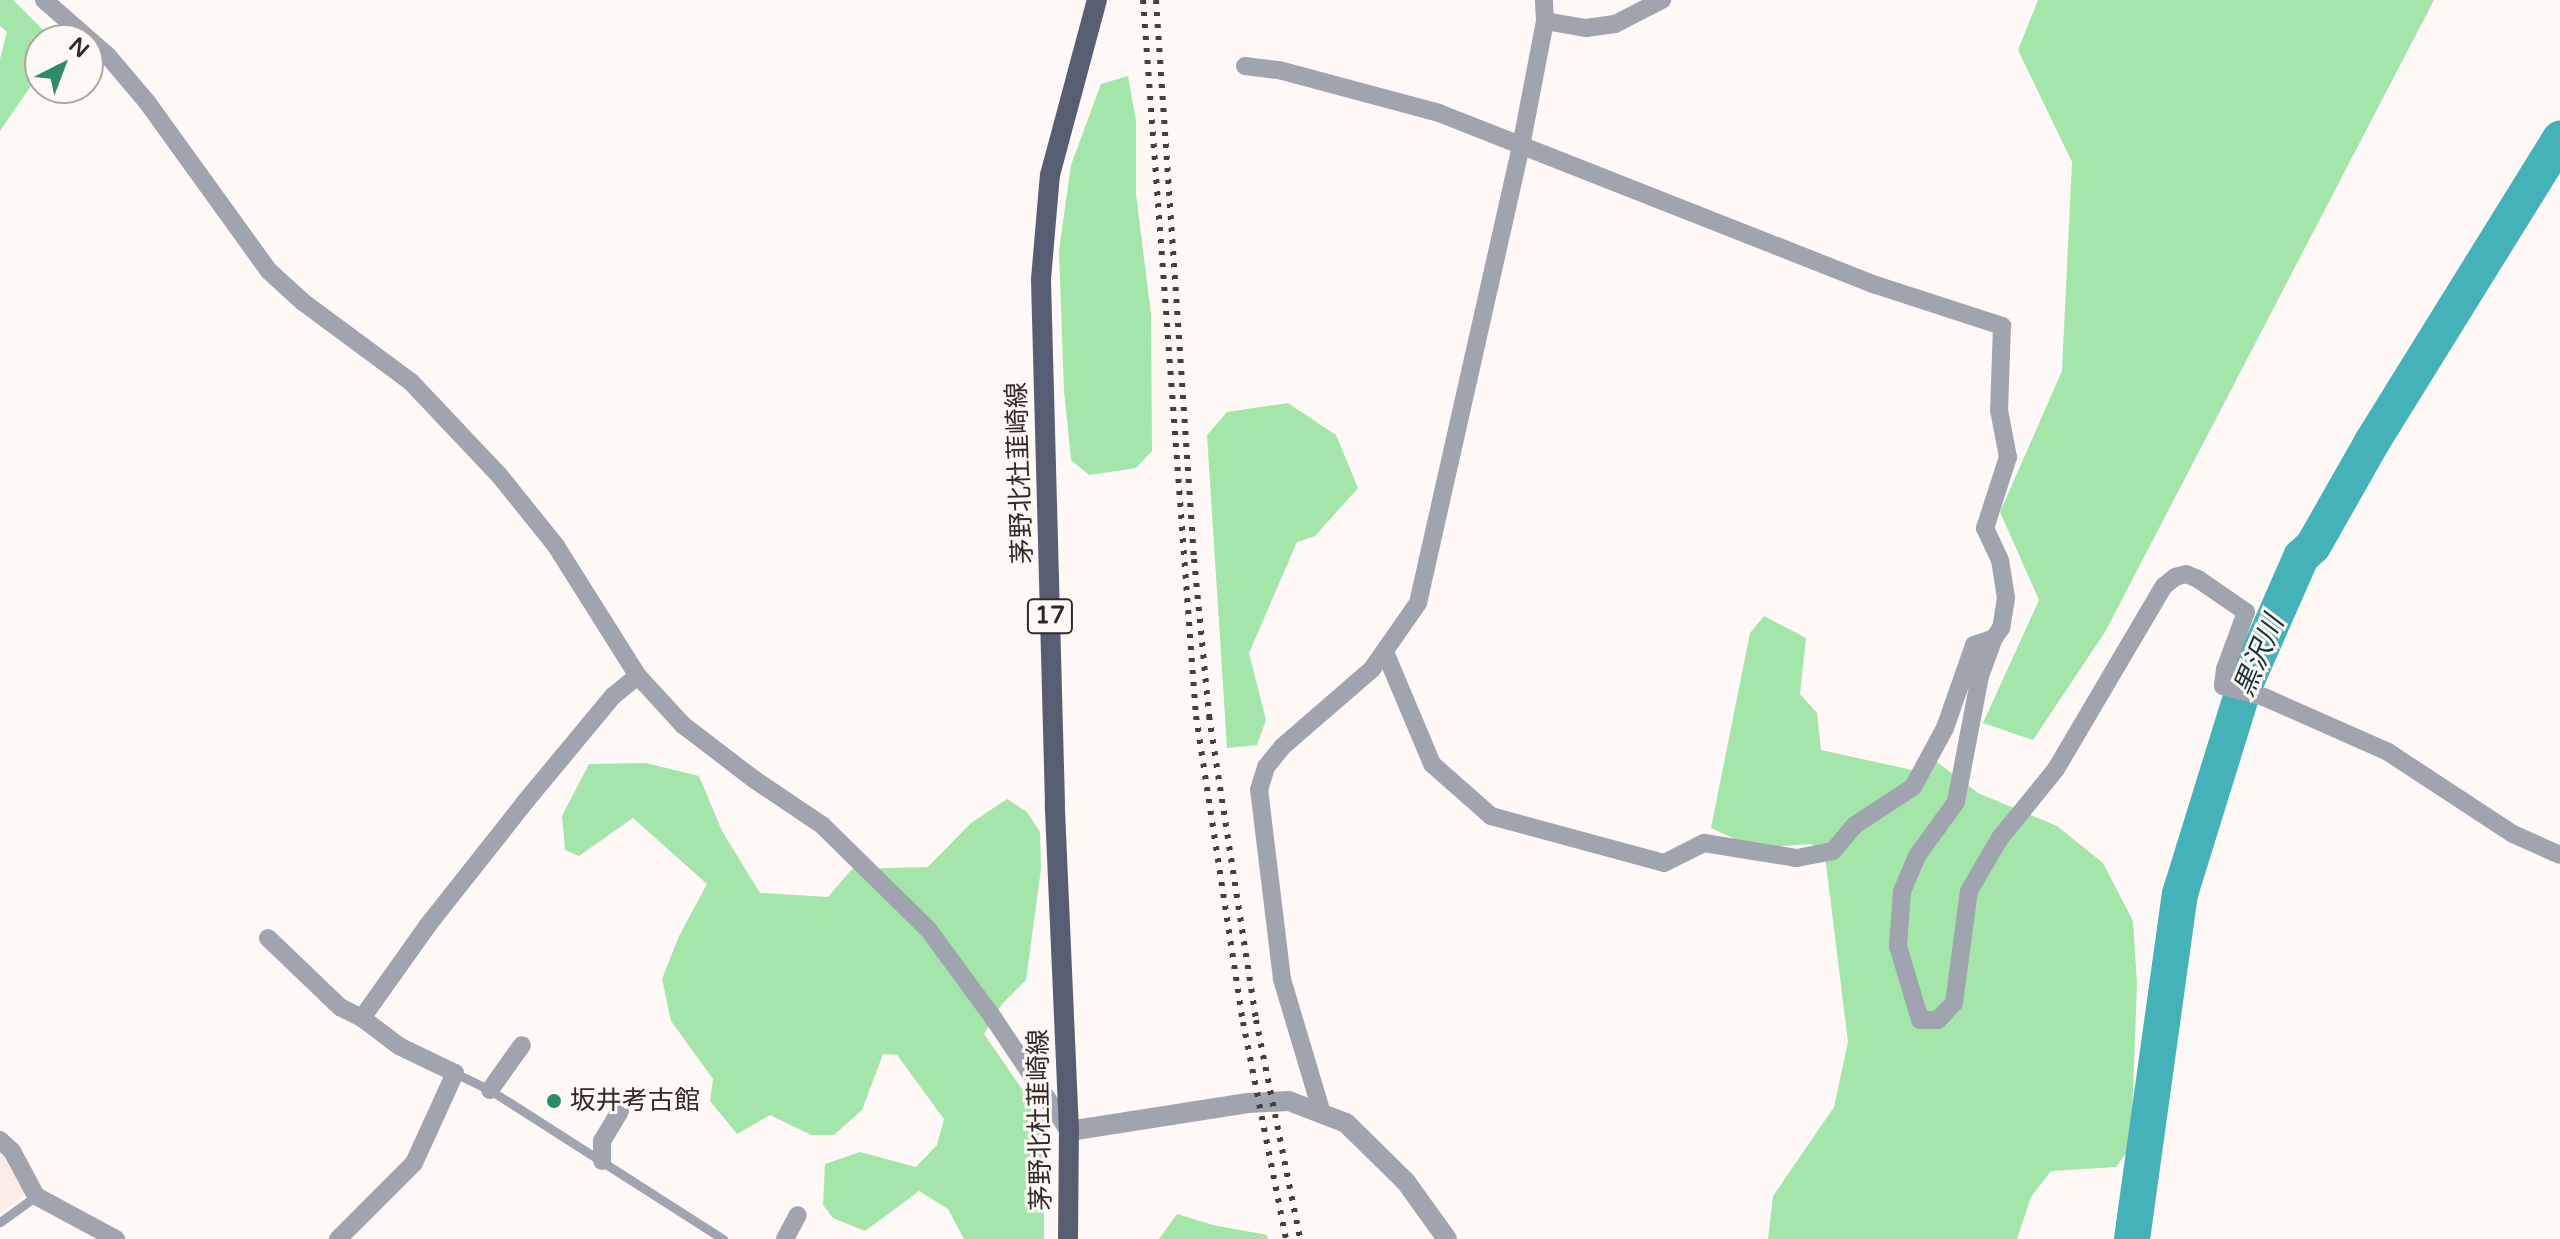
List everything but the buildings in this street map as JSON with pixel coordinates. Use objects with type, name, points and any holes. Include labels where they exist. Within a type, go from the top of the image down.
[{"type":"main road","name":"茅野北杜韮崎線","points":[[1068,1239],[1069,1131],[1054,788],[1041,279],[1050,175],[1097,0]]},
{"type":"street","points":[[44,0],[108,56],[147,102],[269,271],[303,302],[411,382],[499,475],[556,546],[638,676],[683,725],[755,780],[822,825],[928,929],[994,1019],[1069,1131],[1248,1103],[1289,1101],[1321,1110],[1346,1123],[1378,1152],[1447,1239]]},
{"type":"street","points":[[1321,1110],[1282,979],[1259,790],[1266,767],[1282,747],[1372,669],[1418,603],[1432,553],[1476,336],[1521,146],[1545,21],[1544,0]]},
{"type":"street","points":[[1545,21],[1586,28],[1615,24],[1662,0]]},
{"type":"street","points":[[1245,66],[1279,70],[1439,113],[1876,285],[2002,326],[1999,410],[2008,457],[1985,528],[2000,560],[2006,598],[2001,628],[1994,638],[1980,676],[1956,802],[1917,856],[1902,891],[1898,946],[1920,1020],[1938,1020],[1954,1003],[1969,891],[2000,838],[2056,769],[2164,586],[2175,577],[2186,574],[2246,612],[2225,669],[2223,686],[2257,694],[2388,752],[2513,834],[2560,855]]},
{"type":"street","points":[[1385,652],[1432,764],[1491,816],[1664,863],[1704,843],[1797,858],[1833,851],[1855,825],[1913,787],[1945,728],[1974,645],[1994,638]]},
{"type":"street","points":[[362,1018],[428,925],[525,802],[613,696],[638,676]]},
{"type":"street","points":[[268,938],[340,1007],[362,1018],[399,1046],[455,1073],[414,1163],[338,1239]]},
{"type":"street","points":[[490,1090],[522,1045]]},
{"type":"street","points":[[602,1161],[602,1141],[620,1111]]},
{"type":"street","points":[[0,1140],[12,1151],[36,1196],[116,1239]]},
{"type":"street","points":[[788,1238],[798,1215]]},
{"type":"lane","points":[[455,1073],[490,1090],[723,1239]]},
{"type":"lane","points":[[0,1222],[36,1196]]},
{"type":"shaded area","points":[[0,1151],[27,1194],[0,1213]]},
{"type":"green space","points":[[0,0],[13,0],[37,24],[24,24],[24,96],[0,131],[0,59],[7,32],[0,26]]},
{"type":"green space","points":[[2038,0],[2434,0],[2105,632],[2033,740],[1983,723],[2039,600],[2000,512],[2062,371],[2072,162],[2018,50]]},
{"type":"green space","points":[[1128,76],[1136,121],[1136,194],[1151,314],[1152,451],[1136,468],[1089,475],[1071,460],[1064,391],[1059,251],[1071,165],[1101,84]]},
{"type":"green space","points":[[1288,403],[1336,435],[1358,488],[1315,536],[1297,542],[1249,653],[1266,720],[1257,745],[1227,748],[1207,435],[1227,412]]},
{"type":"green space","points":[[1764,616],[1806,638],[1800,694],[1817,713],[1821,750],[1917,771],[1933,759],[1978,793],[2057,826],[2103,863],[2133,921],[2137,984],[2131,1146],[2116,1167],[2051,1171],[2031,1197],[2017,1239],[1768,1239],[1773,1196],[1834,1107],[1848,1042],[1825,856],[1811,844],[1755,848],[1711,828],[1750,633]]},
{"type":"green space","points":[[646,763],[699,776],[722,831],[760,893],[828,897],[852,869],[928,867],[971,823],[1007,799],[1027,812],[1040,832],[1041,869],[1026,980],[1002,1004],[984,1034],[1044,1121],[1044,1239],[964,1239],[948,1209],[919,1191],[865,1231],[833,1218],[823,1205],[825,1164],[860,1152],[916,1167],[937,1145],[944,1119],[897,1055],[883,1054],[862,1110],[834,1135],[811,1135],[770,1115],[737,1134],[710,1101],[713,1079],[671,1021],[662,979],[679,936],[707,884],[633,818],[579,856],[565,850],[562,816],[589,764]]},
{"type":"green space","points":[[1177,1214],[1213,1225],[1267,1235],[1268,1239],[1159,1239]]},
{"type":"waterway","name":"黒沢川","points":[[2132,1239],[2180,894],[2244,687],[2301,557],[2313,546],[2372,442],[2560,139]]},
{"type":"railway","points":[[1143,0],[1196,716],[1243,1022],[1286,1239]]},
{"type":"railway","points":[[1156,0],[1194,559],[1209,716],[1256,1020],[1300,1239]]},
{"type":"place","name":"坂井考古館","points":[[554,1101]]}]
